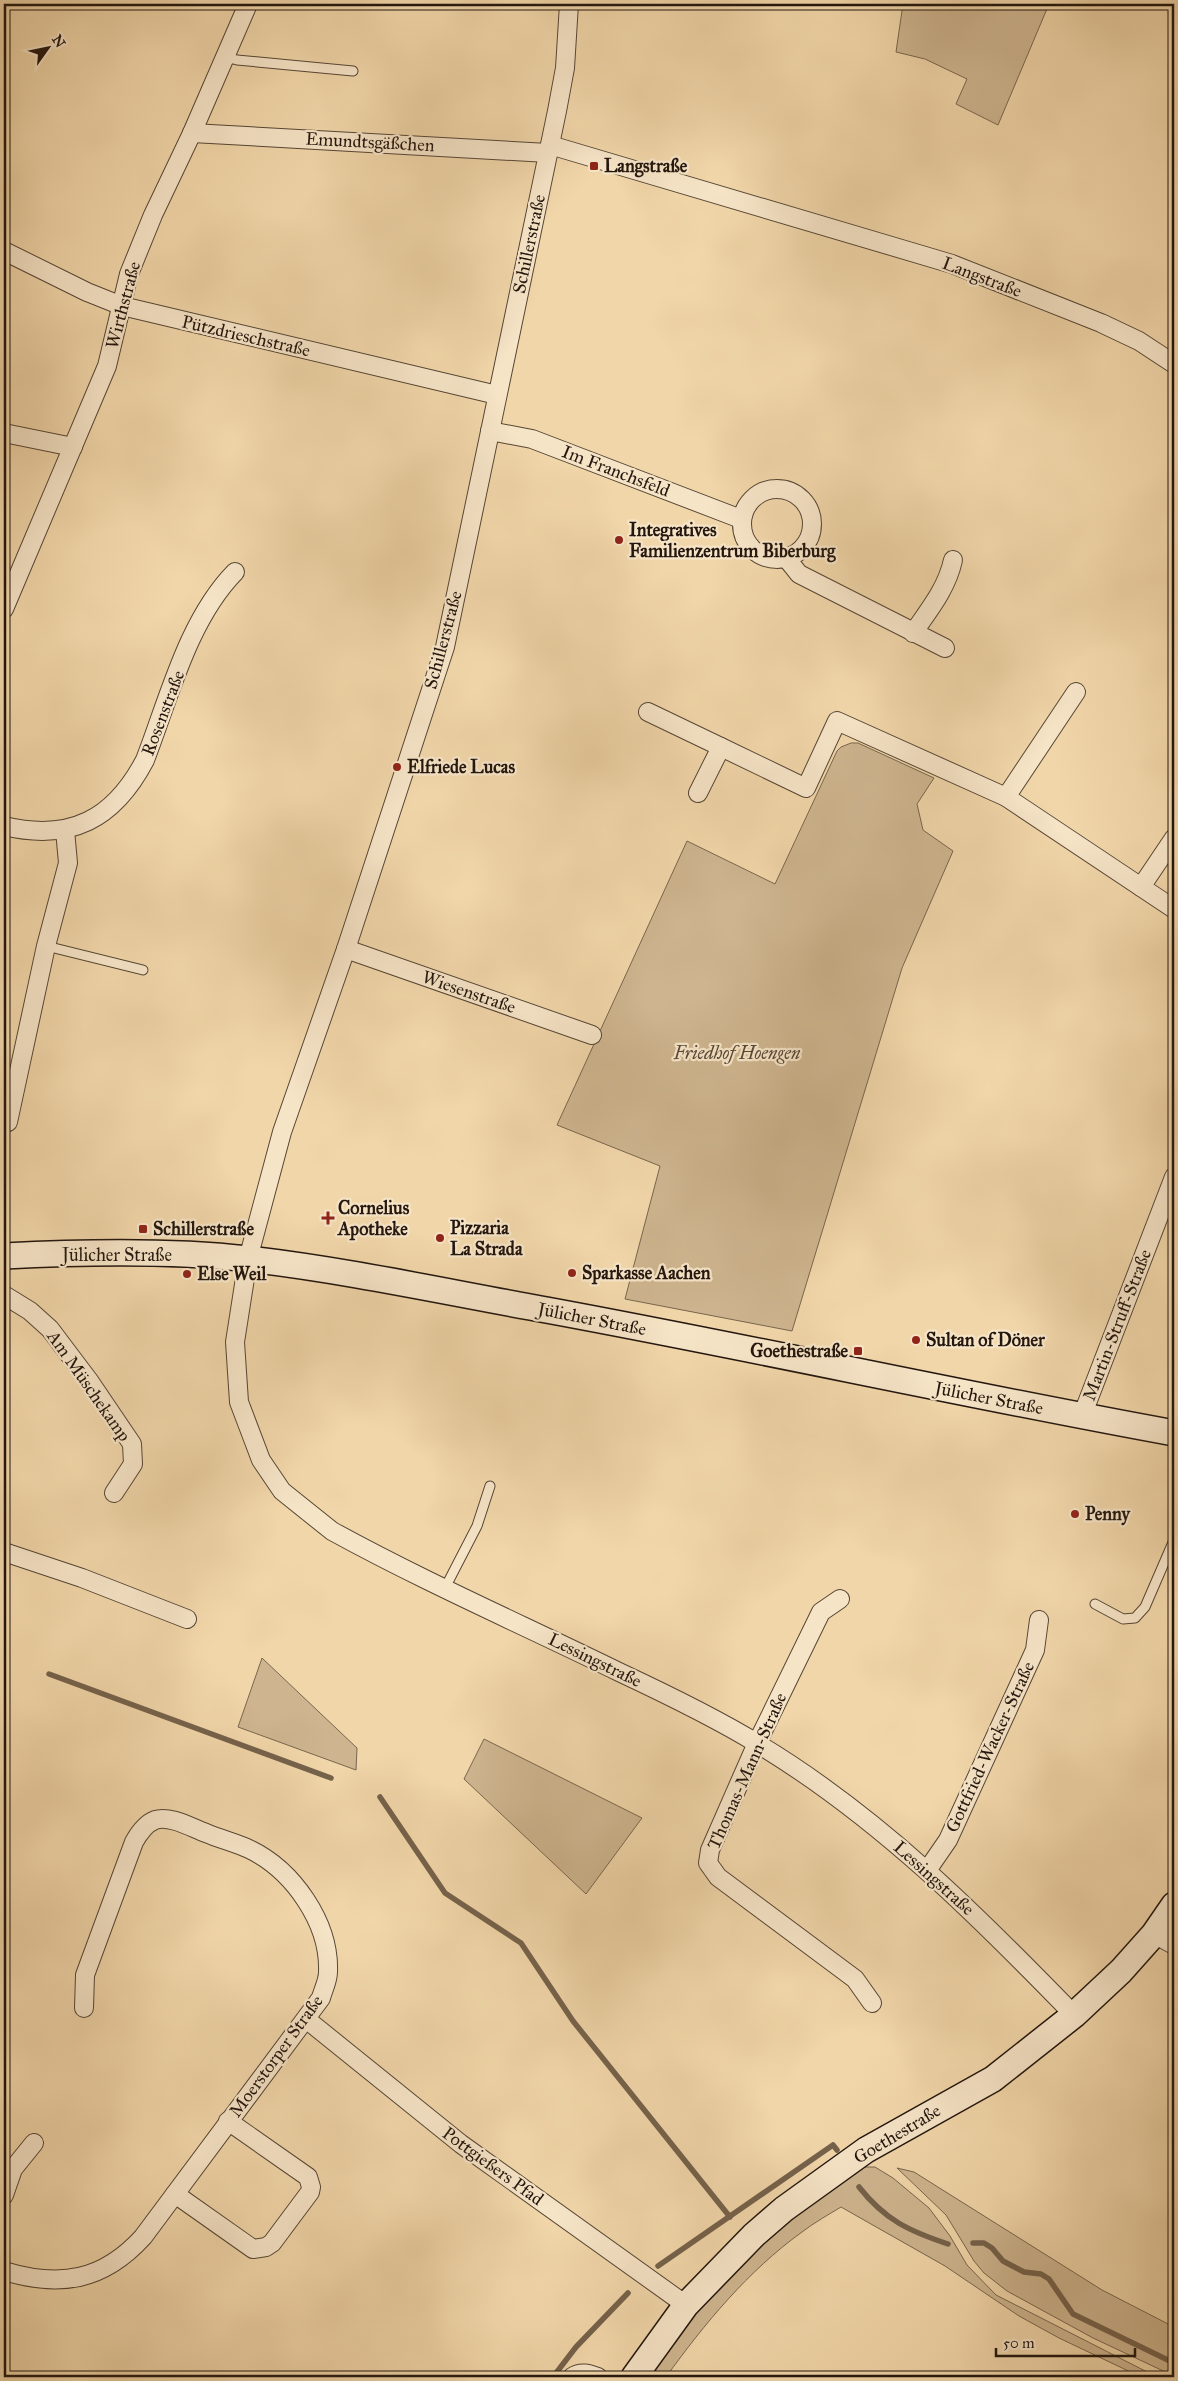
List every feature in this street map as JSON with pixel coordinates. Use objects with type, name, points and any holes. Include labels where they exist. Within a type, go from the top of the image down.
[{"type":"main road","name":"Jülicher Straße","points":[[4,1256],[157,1254],[248,1259],[368,1278],[606,1321],[1174,1433]]},
{"type":"main road","name":"Goethestraße","points":[[634,2377],[686,2305],[754,2235],[784,2209],[879,2142],[993,2079],[1074,2015],[1121,1971],[1164,1940],[1174,1906]]},
{"type":"street","name":"Wirthstraße","points":[[4,609],[107,366],[129,274],[153,215],[192,133],[248,4]]},
{"type":"street","name":"Schillerstraße","points":[[248,1259],[282,1132],[346,949],[445,647],[565,68],[569,4]]},
{"type":"street","name":"Emundtsgäßchen","points":[[192,133],[549,149]]},
{"type":"street","name":"Langstraße","points":[[549,149],[952,264],[1101,323],[1139,341],[1174,364]]},
{"type":"street","name":"Pützdrieschstraße","points":[[4,251],[87,292],[122,306],[497,396]]},
{"type":"street","name":"Im Franchsfeld","points":[[490,431],[532,439],[741,519]]},
{"type":"street","points":[[4,433],[73,447]]},
{"type":"street","points":[[777,488],[793,492],[806,503],[812,519],[811,536],[802,550],[787,559],[773,560],[759,556],[748,546],[742,533],[741,519],[747,503],[760,492],[777,488]]},
{"type":"street","points":[[787,559],[798,574],[945,648]]},
{"type":"street","points":[[913,633],[942,590],[950,574],[953,560]]},
{"type":"street","name":"Rosenstraße","points":[[4,826],[30,831],[66,830],[88,822],[108,810],[136,778],[145,760],[195,628],[209,603],[235,572]]},
{"type":"street","points":[[1006,797],[1076,692]]},
{"type":"street","points":[[648,712],[806,788],[837,721],[1006,797],[1174,909]]},
{"type":"street","points":[[698,792],[720,747]]},
{"type":"street","points":[[8,1122],[46,946],[68,863],[66,830]]},
{"type":"street","points":[[1141,887],[1174,838]]},
{"type":"street","name":"Wiesenstraße","points":[[346,949],[592,1035]]},
{"type":"street","name":"Martin-Struff-Straße","points":[[1082,1416],[1171,1195],[1174,1177]]},
{"type":"street","name":"Lessingstraße","points":[[248,1259],[235,1342],[239,1402],[250,1435],[271,1476],[282,1490],[332,1531],[681,1702],[757,1743],[796,1768],[866,1819],[928,1869],[1074,2015]]},
{"type":"street","name":"Am Müschekamp","points":[[4,1295],[30,1311],[50,1329],[90,1382],[132,1444],[133,1464],[114,1493]]},
{"type":"street","points":[[4,1552],[82,1578],[188,1619]]},
{"type":"street","name":"Thomas-Mann-Straße","points":[[840,1599],[821,1612],[757,1743],[710,1850],[708,1863],[718,1876],[855,1979],[872,2003]]},
{"type":"street","name":"Gottfried-Wacker-Straße","points":[[928,1869],[948,1840],[1035,1650],[1039,1620]]},
{"type":"street","name":"Moerstorper Straße","points":[[4,2271],[65,2280],[104,2270],[126,2256],[175,2194],[321,1998],[328,1974],[326,1949],[320,1927],[307,1902],[275,1867],[249,1849],[163,1819],[154,1820],[141,1830],[134,1842],[85,1975],[84,2008]]},
{"type":"street","name":"Pottgießers Pfad","points":[[306,2019],[461,2144],[686,2305]]},
{"type":"street","points":[[175,2194],[254,2249],[266,2247],[272,2243],[310,2192],[311,2187],[308,2177],[228,2121]]},
{"type":"street","points":[[4,2195],[14,2169],[34,2143]]},
{"type":"street","points":[[572,2377],[576,2374],[586,2373],[598,2377]]},
{"type":"lane","points":[[225,57],[237,60],[353,71]]},
{"type":"lane","points":[[46,946],[143,970]]},
{"type":"lane","points":[[445,1588],[477,1526],[490,1486]]},
{"type":"lane","points":[[1095,1604],[1123,1619],[1135,1618],[1145,1607],[1174,1540]]},
{"type":"green space","points":[[903,4],[1049,4],[998,125],[956,104],[967,79],[925,59],[896,52]]},
{"type":"green space","name":"Friedhof Hoengen","points":[[851,743],[858,743],[934,778],[917,804],[923,830],[953,851],[902,968],[792,1331],[625,1299],[660,1166],[557,1125],[687,841],[775,884],[837,751]]},
{"type":"green space","points":[[262,1658],[357,1748],[356,1770],[238,1727]]},
{"type":"green space","points":[[484,1739],[642,1818],[586,1894],[464,1779]]},
{"type":"green space","points":[[860,2167],[875,2167],[893,2178],[929,2208],[950,2236],[967,2265],[996,2295],[1157,2377],[1141,2377],[1059,2338],[1019,2316],[945,2266],[841,2207],[812,2225],[763,2264],[728,2299],[666,2377],[646,2377],[694,2310],[763,2241]]},
{"type":"green space","points":[[897,2168],[914,2172],[1102,2290],[1174,2327],[1174,2376],[1093,2338],[1007,2291],[984,2273],[974,2261],[946,2215]]},
{"type":"waterway","points":[[49,1674],[331,1778]]},
{"type":"waterway","points":[[380,1797],[445,1893],[521,1943],[573,2021],[730,2217]]},
{"type":"waterway","points":[[658,2266],[833,2145],[837,2150]]},
{"type":"waterway","points":[[859,2187],[888,2216],[910,2229],[948,2244]]},
{"type":"waterway","points":[[973,2243],[984,2243],[992,2248],[1003,2261],[1024,2272],[1041,2274],[1049,2279],[1073,2314],[1174,2363]]},
{"type":"waterway","points":[[553,2377],[576,2347],[628,2293]]},
{"type":"place","name":"Langstraße","points":[[594,166]]},
{"type":"place","name":"Integratives Familienzentrum Biberburg","points":[[619,540]]},
{"type":"place","name":"Elfriede Lucas","points":[[397,767]]},
{"type":"place","name":"Cornelius Apotheke","points":[[328,1218]]},
{"type":"place","name":"Schillerstraße","points":[[143,1229]]},
{"type":"place","name":"Pizzaria La Strada","points":[[440,1238]]},
{"type":"place","name":"Sparkasse Aachen","points":[[572,1273]]},
{"type":"place","name":"Else Weil","points":[[187,1274]]},
{"type":"place","name":"Sultan of Döner","points":[[916,1340]]},
{"type":"place","name":"Goethestraße","points":[[858,1351]]},
{"type":"place","name":"Penny","points":[[1075,1514]]}]
